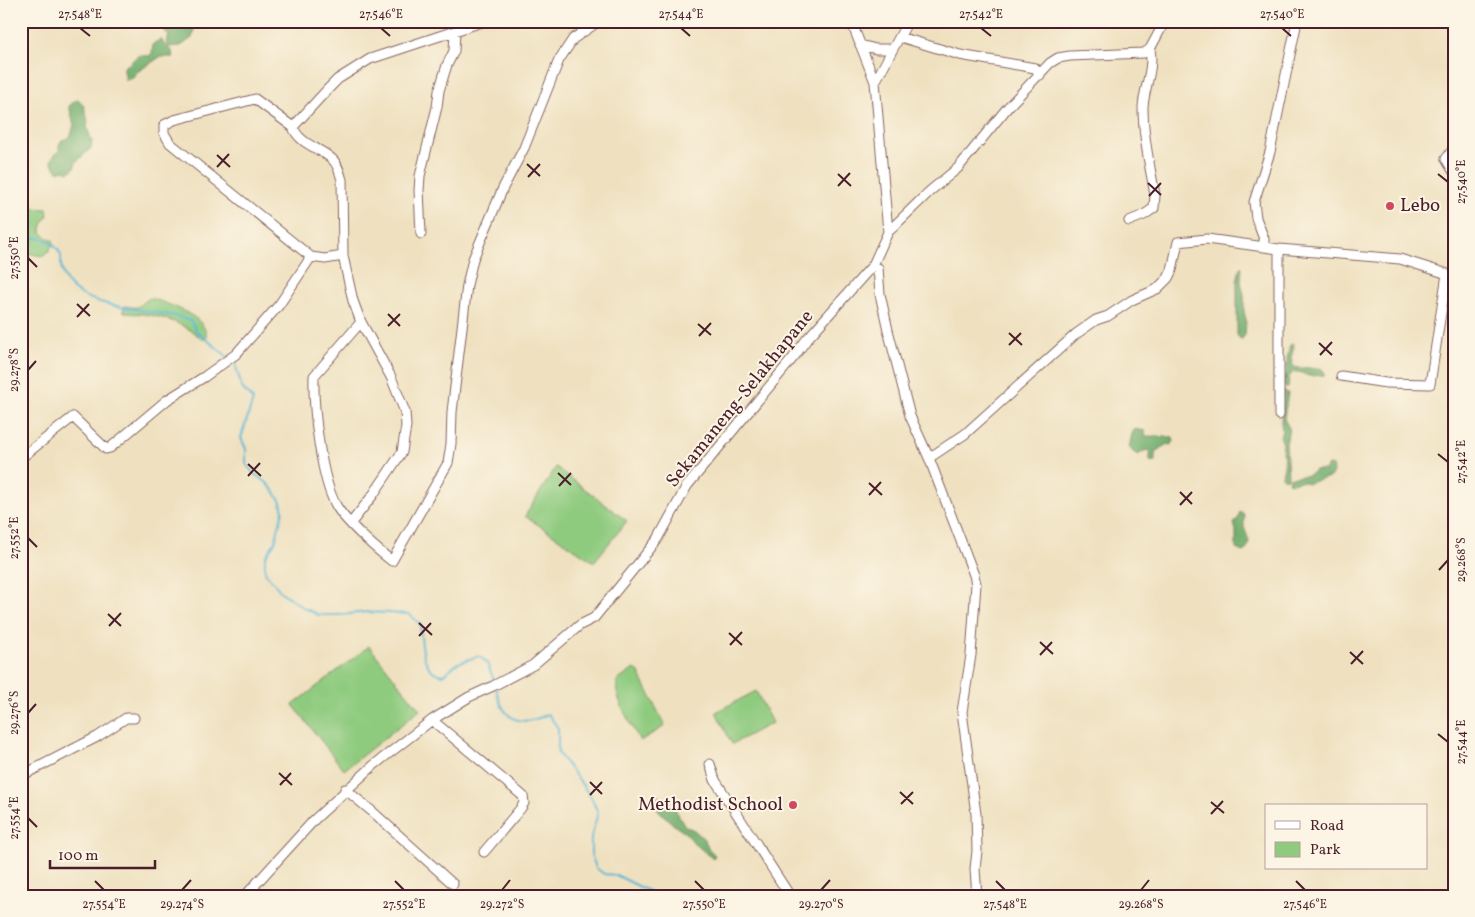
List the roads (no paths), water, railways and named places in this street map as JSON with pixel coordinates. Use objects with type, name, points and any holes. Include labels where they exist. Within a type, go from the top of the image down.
[{"type":"street","points":[[293,127],[338,79],[370,59],[486,21]]},
{"type":"street","points":[[361,322],[314,376],[315,413],[328,489],[338,509],[392,561],[448,463],[451,444],[452,412],[467,285],[472,259],[503,188],[524,148],[559,60],[573,39],[599,21]]},
{"type":"street","points":[[851,21],[875,82],[888,232]]},
{"type":"street","points":[[875,82],[908,21]]},
{"type":"street","points":[[1129,221],[1144,215],[1154,208],[1155,195],[1143,108],[1150,68],[1150,50],[1165,21]]},
{"type":"street","points":[[1264,246],[1264,239],[1256,218],[1254,202],[1270,152],[1297,21]]},
{"type":"street","points":[[421,234],[420,176],[437,107],[439,90],[447,65],[454,51],[455,31]]},
{"type":"street","points":[[900,37],[960,55],[1035,68],[1040,75]]},
{"type":"street","points":[[860,45],[876,49],[892,49]]},
{"type":"street","name":"Sekamaneng-Selakhapane","points":[[245,896],[300,833],[345,789],[374,765],[432,720],[469,697],[533,665],[580,625],[594,618],[658,539],[687,486],[702,466],[807,339],[873,265],[888,232],[958,168],[1008,107],[1050,63],[1058,58],[1144,53],[1150,50]]},
{"type":"street","points":[[343,256],[324,259],[311,257],[170,143],[164,133],[164,125],[174,120],[255,99],[293,127],[295,132],[304,141],[333,160],[339,169],[342,180],[343,256],[353,301],[361,322],[391,377],[405,412],[406,426],[402,452],[373,495],[351,523]]},
{"type":"street","points":[[1454,148],[1446,160],[1454,172]]},
{"type":"street","points":[[929,458],[965,434],[1076,334],[1096,320],[1108,316],[1132,300],[1157,289],[1168,278],[1172,270],[1178,242],[1207,238],[1279,249],[1400,259],[1450,275],[1430,384],[1386,384],[1341,376]]},
{"type":"street","points":[[1279,249],[1279,415]]},
{"type":"street","points":[[21,458],[73,417],[106,449],[110,448],[167,400],[236,354],[279,305],[311,257]]},
{"type":"street","points":[[873,265],[878,268],[880,294],[910,416],[929,458],[976,584],[971,655],[962,712],[976,814],[976,896]]},
{"type":"street","points":[[21,776],[88,742],[120,721],[126,718],[134,718]]},
{"type":"street","points":[[432,720],[523,796],[524,803],[521,808],[484,852]]},
{"type":"street","points":[[710,764],[715,780],[790,896]]},
{"type":"street","points":[[345,789],[453,884]]},
{"type":"street","points":[[253,888],[261,896]]},
{"type":"waterway","points":[[21,244],[35,238],[46,240],[53,244],[61,254],[64,276],[70,286],[77,292],[91,299],[119,307],[163,314],[191,321],[196,331],[228,357]]},
{"type":"waterway","points":[[232,360],[235,363],[242,388],[253,400],[241,438],[246,449],[246,464],[254,474],[266,482],[274,491],[281,502],[283,511],[275,542],[265,557],[265,572],[281,592],[304,608],[319,615],[367,612],[409,614],[420,624],[422,647],[426,662],[435,673],[443,675],[458,663],[479,656],[487,663],[494,680]]},
{"type":"waterway","points":[[496,688],[503,707],[507,714],[513,718],[520,721],[528,721],[548,714],[558,728],[558,753],[592,799],[598,813],[591,837],[591,854],[596,868],[604,874],[616,875],[658,896]]},
{"type":"place","name":"Lebo","points":[[1390,206]]},
{"type":"place","name":"Methodist School","points":[[793,805]]}]
